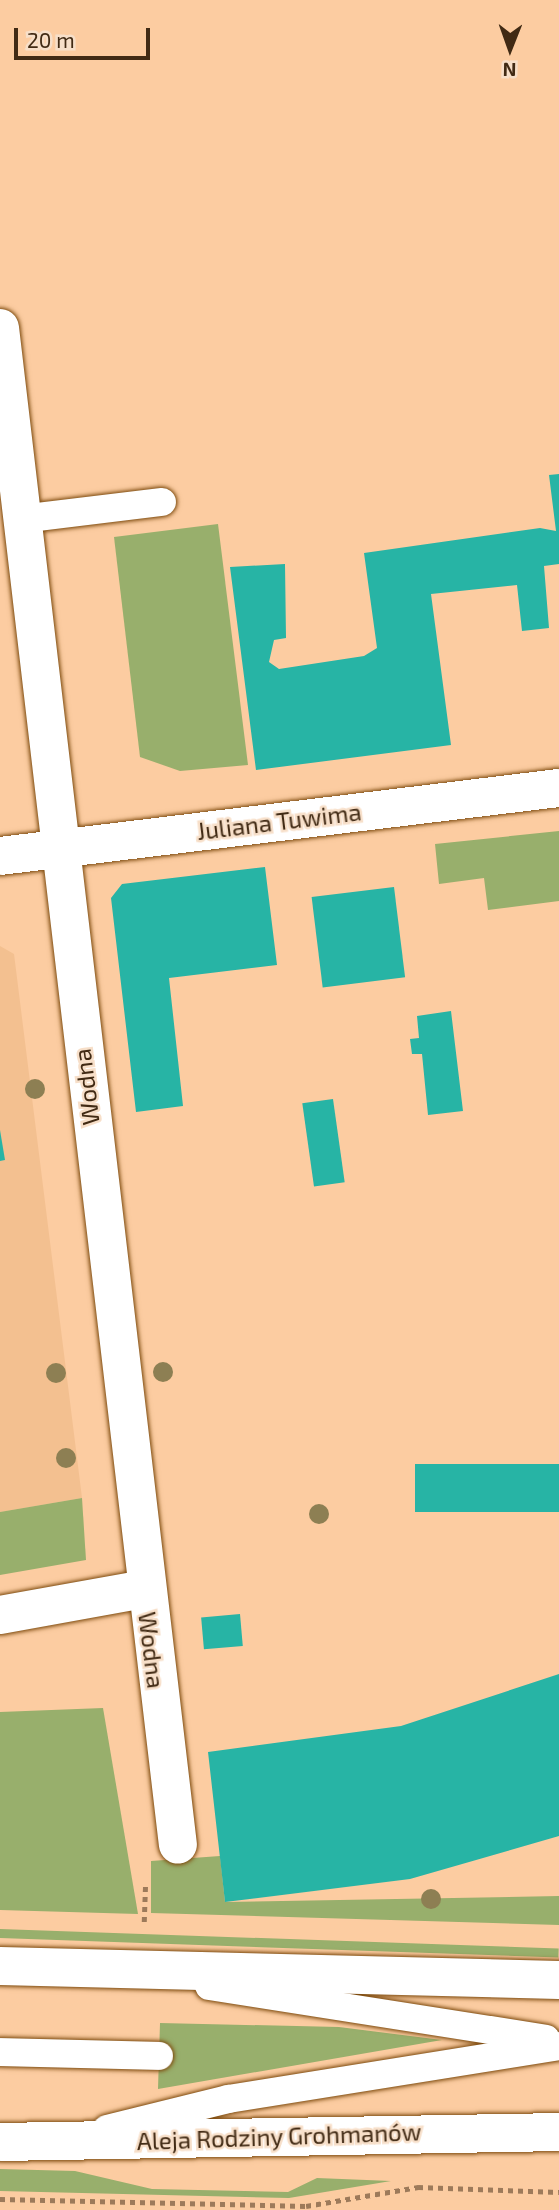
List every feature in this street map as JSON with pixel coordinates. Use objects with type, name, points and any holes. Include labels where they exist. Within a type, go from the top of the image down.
[{"type":"street","name":"Wodna","points":[[0,328],[144,1589],[177,1845]]},
{"type":"street","name":"Juliana Tuwima","points":[[0,856],[559,788]]},
{"type":"street","points":[[0,1615],[144,1589]]},
{"type":"street","points":[[0,1966],[559,1980]]},
{"type":"street","name":"Aleja Rodziny Grohmanów","points":[[0,2142],[50,2144],[360,2131],[559,2132]]},
{"type":"lane","points":[[21,519],[162,502]]},
{"type":"lane","points":[[99,1968],[559,2044]]},
{"type":"lane","points":[[50,2144],[228,2099],[559,2044]]},
{"type":"lane","points":[[0,2052],[159,2056]]},
{"type":"path","points":[[144,1922],[145,1884]]},
{"type":"path","points":[[0,2199],[306,2206],[418,2187],[559,2192]]},
{"type":"shaded area","points":[[0,946],[14,954],[82,1498],[0,1512]]},
{"type":"green space","points":[[218,524],[248,765],[180,771],[140,757],[114,537]]},
{"type":"green space","points":[[559,831],[559,901],[488,910],[484,878],[439,884],[435,844]]},
{"type":"green space","points":[[82,1498],[86,1560],[0,1575],[0,1512]]},
{"type":"green space","points":[[103,1708],[138,1914],[0,1910],[0,1712]]},
{"type":"green space","points":[[220,1856],[225,1902],[559,1896],[559,1925],[151,1913],[151,1861]]},
{"type":"green space","points":[[0,1929],[559,1949],[558,1958],[0,1938]]},
{"type":"green space","points":[[160,2023],[339,2027],[442,2040],[158,2089]]},
{"type":"green space","points":[[0,2169],[75,2171],[152,2189],[288,2192],[317,2178],[391,2181],[289,2198],[0,2191]]},
{"type":"building","points":[[559,474],[559,564],[544,566],[549,628],[522,631],[517,585],[431,594],[451,745],[256,770],[230,567],[285,564],[286,638],[274,640],[269,662],[279,669],[364,656],[377,648],[364,553],[540,528],[556,531],[549,475]]},
{"type":"building","points":[[265,867],[277,965],[169,978],[183,1106],[136,1112],[111,898],[122,884]]},
{"type":"building","points":[[394,887],[405,977],[323,987],[312,897]]},
{"type":"building","points":[[451,1011],[463,1111],[428,1115],[422,1054],[412,1054],[410,1039],[419,1038],[417,1016]]},
{"type":"building","points":[[333,1099],[345,1182],[314,1186],[302,1103]]},
{"type":"building","points":[[0,1130],[5,1160],[0,1161]]},
{"type":"building","points":[[415,1464],[559,1464],[559,1512],[415,1512]]},
{"type":"building","points":[[240,1614],[243,1646],[204,1649],[201,1617]]},
{"type":"building","points":[[559,1674],[559,1836],[410,1879],[225,1902],[208,1752],[401,1726]]}]
